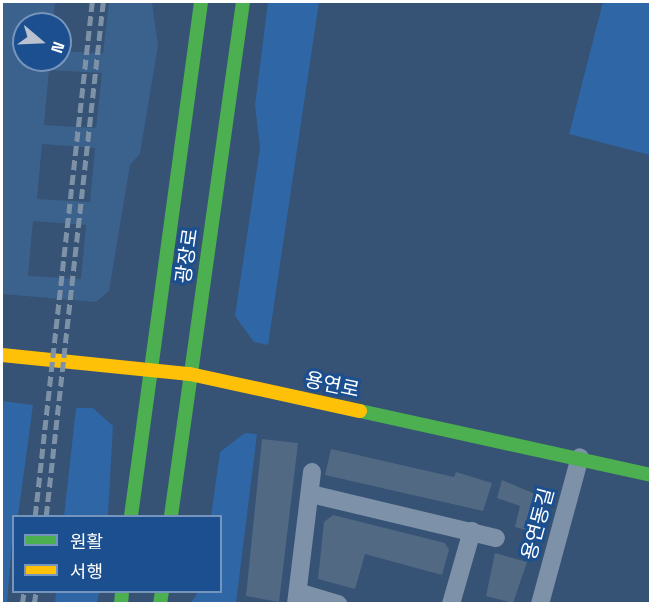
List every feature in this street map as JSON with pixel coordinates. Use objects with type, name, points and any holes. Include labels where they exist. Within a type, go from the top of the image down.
[{"type":"main road","name":"광장로","points":[[131,515],[149,368],[201,2]]},
{"type":"main road","name":"광장로","points":[[171,515],[243,2]]},
{"type":"main road","name":"용연로","points":[[2,355],[149,368],[190,374],[580,457],[651,475]]},
{"type":"street","name":"용연동길","points":[[540,603],[580,457]]},
{"type":"street","points":[[312,472],[297,598],[338,603]]},
{"type":"street","points":[[311,494],[496,538]]},
{"type":"street","points":[[451,603],[472,531]]},
{"type":"shaded area","points":[[2,2],[55,2],[54,12],[12,12],[12,72],[49,72],[44,125],[96,128],[102,73],[72,71],[72,52],[103,53],[109,2],[152,2],[158,46],[140,154],[130,165],[109,291],[96,302],[2,294]],"holes":[[[42,144],[95,148],[90,202],[37,199]],[[33,221],[86,225],[81,279],[28,276]]]},
{"type":"shaded area","points":[[268,2],[319,2],[268,345],[254,342],[235,316],[260,148],[255,105]]},
{"type":"shaded area","points":[[603,2],[650,2],[650,155],[569,134]]},
{"type":"shaded area","points":[[2,401],[33,405],[18,515],[12,515],[7,604],[2,603]]},
{"type":"shaded area","points":[[76,408],[93,408],[113,426],[108,515],[64,515]]},
{"type":"shaded area","points":[[245,433],[257,434],[236,603],[191,603],[197,593],[222,593],[222,515],[211,515],[220,452]]},
{"type":"shaded area","points":[[56,593],[99,593],[97,603],[55,603]]},
{"type":"building","points":[[262,439],[298,443],[279,602],[246,596]]},
{"type":"building","points":[[331,449],[454,477],[456,472],[492,483],[483,511],[325,475]]},
{"type":"building","points":[[502,480],[535,494],[542,516],[537,533],[515,527],[520,506],[497,498]]},
{"type":"building","points":[[333,515],[445,543],[449,550],[442,575],[365,554],[355,589],[318,579],[324,522]]},
{"type":"building","points":[[495,553],[527,562],[513,603],[486,596]]},
{"type":"railway","points":[[35,515],[92,2]]},
{"type":"railway","points":[[46,515],[103,2]]},
{"type":"railway","points":[[22,604],[24,593]]},
{"type":"railway","points":[[34,604],[36,593]]},
{"type":"traffic: fast","points":[[131,515],[201,2]]},
{"type":"traffic: fast","points":[[171,515],[243,2]]},
{"type":"traffic: fast","points":[[360,411],[650,475]]},
{"type":"traffic: fast","points":[[121,604],[122,593]]},
{"type":"traffic: fast","points":[[160,604],[162,593]]},
{"type":"traffic: slow","points":[[2,355],[190,374],[360,411]]}]
